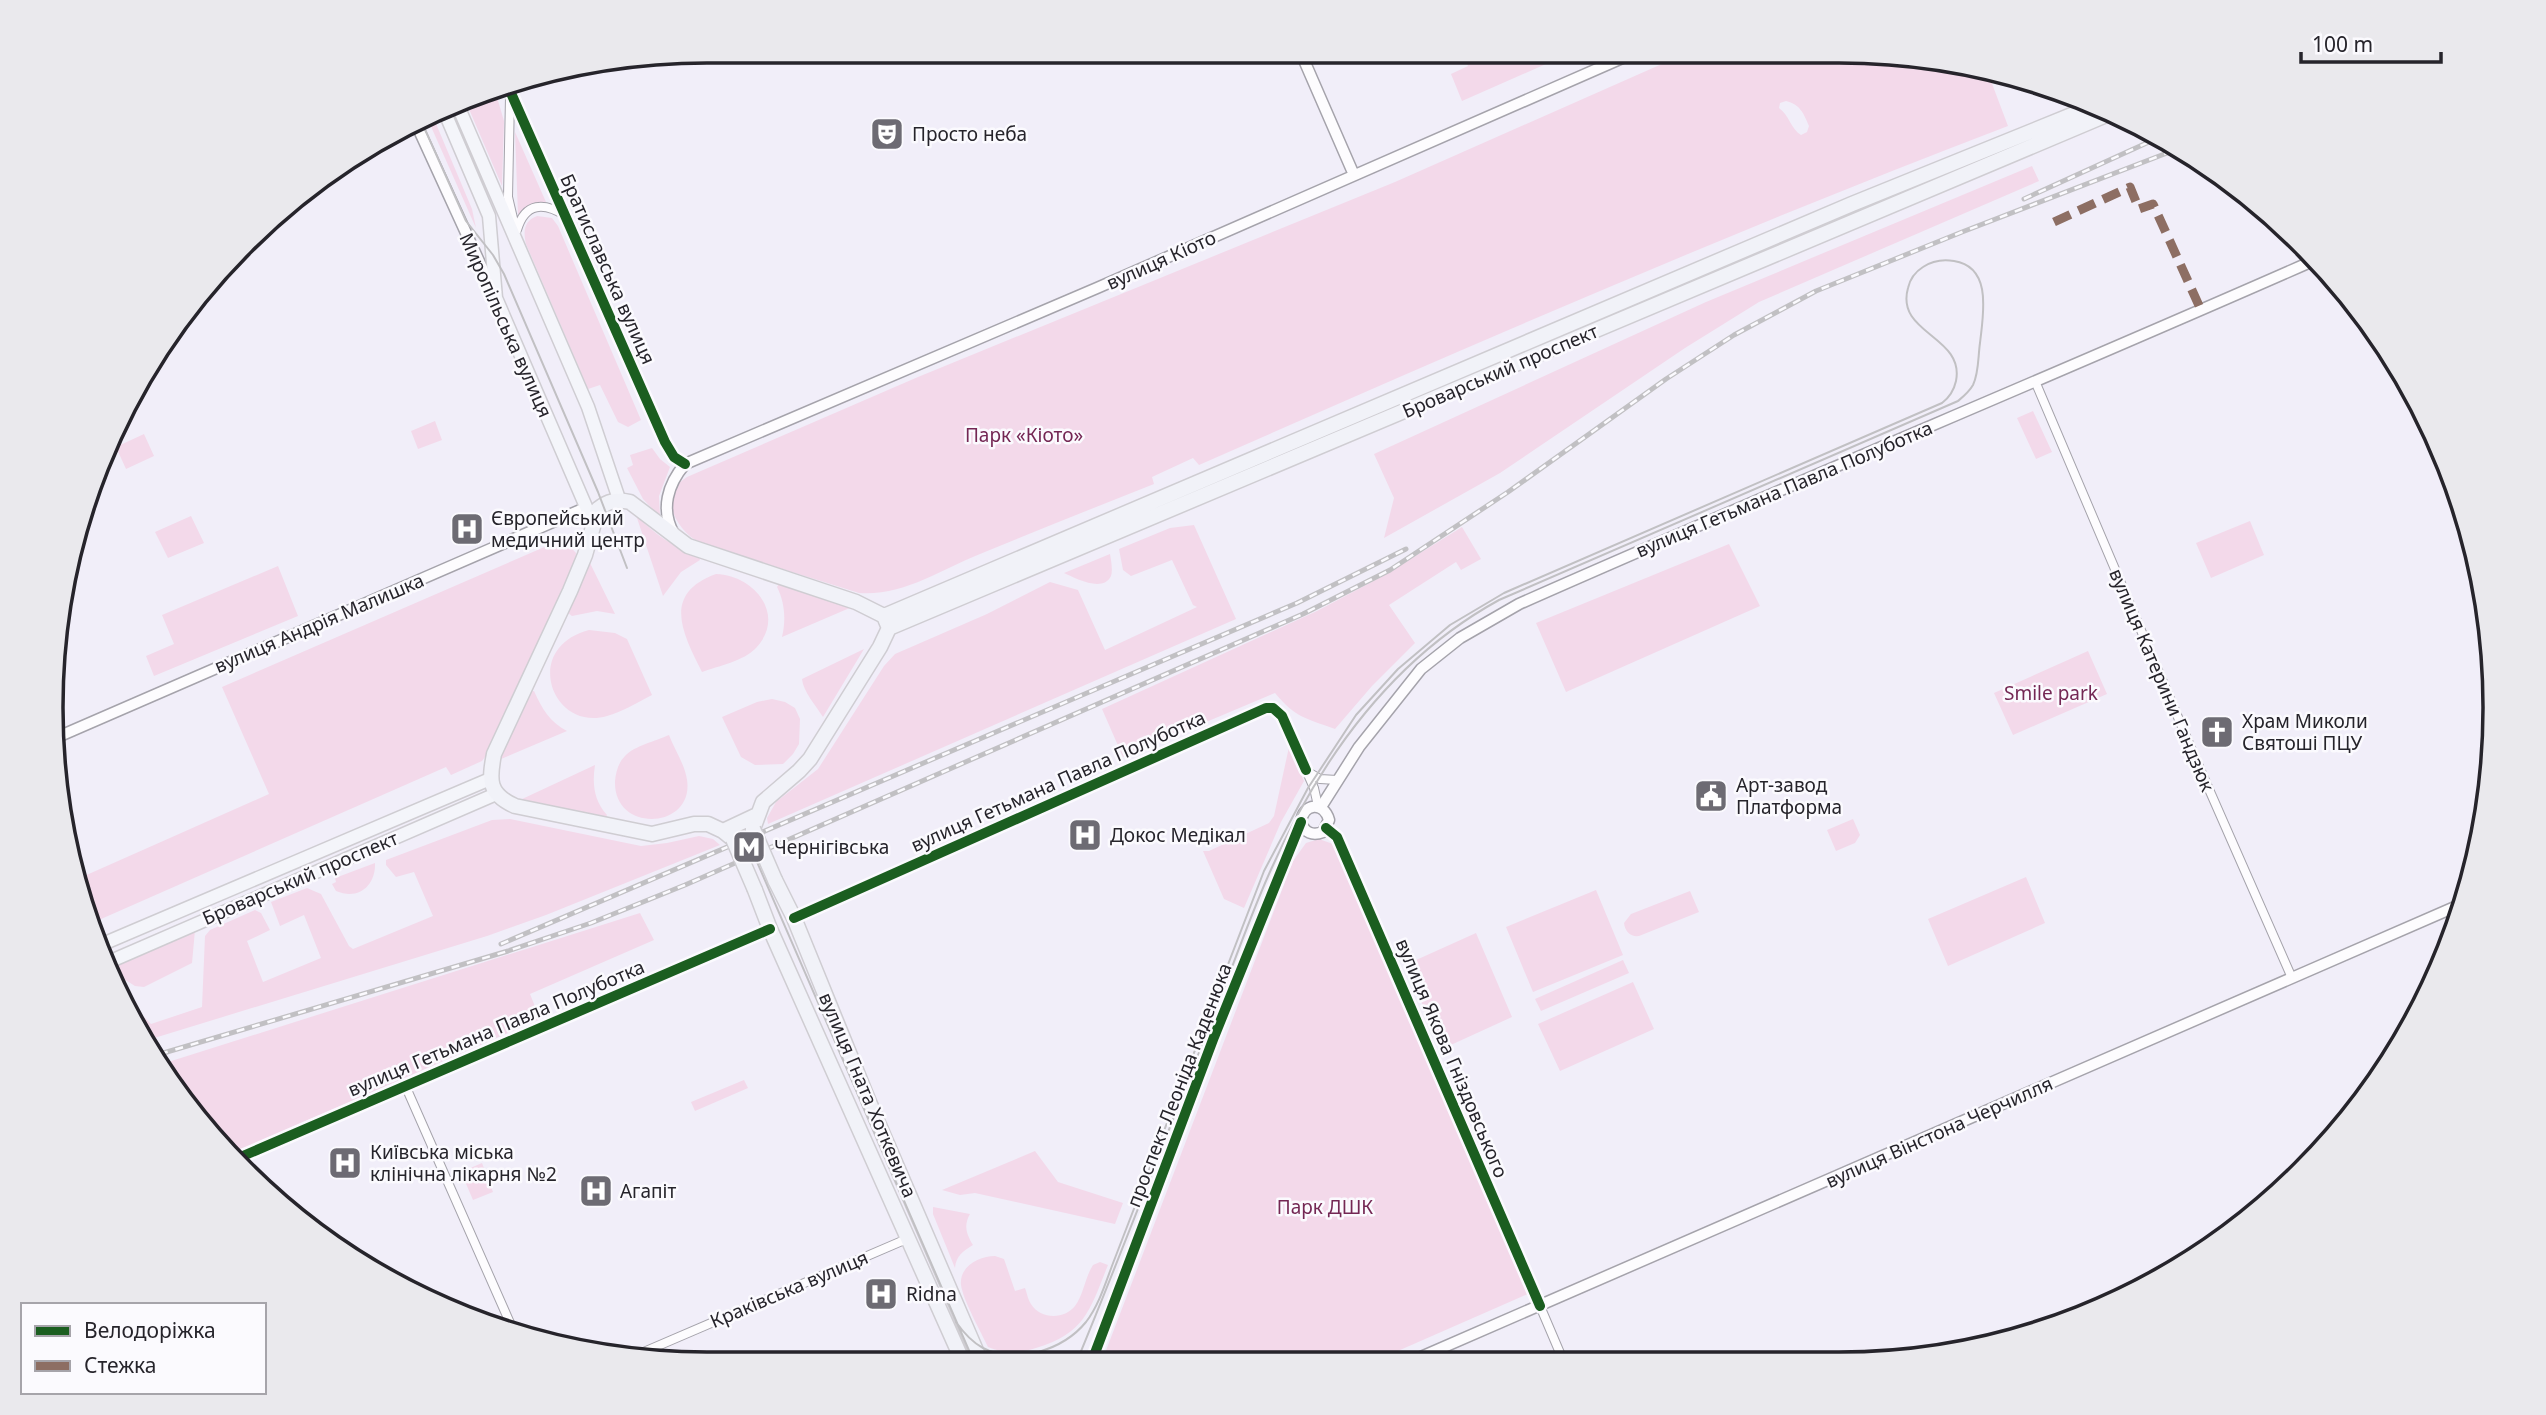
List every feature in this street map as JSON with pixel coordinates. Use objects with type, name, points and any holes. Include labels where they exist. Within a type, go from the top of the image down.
[{"type":"highway","name":"Броварський проспект","points":[[886,622],[1852,204],[2082,111]]},
{"type":"highway","name":"Броварський проспект","points":[[886,622],[2099,118]]},
{"type":"highway","points":[[619,499],[639,508],[688,546],[856,602],[886,622],[880,647],[810,759],[763,802],[755,822],[728,835],[708,824],[694,824],[665,833],[638,833],[515,806],[496,794],[490,779],[494,754],[570,591],[585,555],[598,509],[619,499]]},
{"type":"highway","name":"вулиця Гната Хоткевича","points":[[755,822],[775,880],[794,918],[860,1081],[977,1352]]},
{"type":"highway","name":"вулиця Гната Хоткевича","points":[[728,835],[755,890],[959,1352]]},
{"type":"main road","name":"Братиславська вулиця","points":[[461,112],[515,228],[588,407],[619,499]]},
{"type":"main road","points":[[447,118],[491,223],[496,298]]},
{"type":"main road","points":[[491,223],[502,230],[515,228]]},
{"type":"main road","name":"Миропільська вулиця","points":[[496,298],[593,523]]},
{"type":"main road","name":"Броварський проспект","points":[[107,942],[490,779]]},
{"type":"main road","name":"Броварський проспект","points":[[114,959],[496,794]]},
{"type":"street","points":[[1305,63],[1354,175]]},
{"type":"street","name":"вулиця Кіото","points":[[684,464],[1611,63]]},
{"type":"street","name":"Братиславська вулиця","points":[[509,94],[508,197],[515,228]]},
{"type":"street","name":"Братиславська вулиця","points":[[512,94],[665,442],[674,457],[684,464]]},
{"type":"street","name":"Миропільська вулиця","points":[[419,131],[496,298]]},
{"type":"street","points":[[515,228],[526,214],[544,205],[566,216]]},
{"type":"street","name":"вулиця Гетьмана Павла Полуботка","points":[[1320,807],[1365,740],[1408,684],[1432,659],[1467,633],[1500,614],[1738,507],[2305,264]]},
{"type":"street","name":"вулиця Катерини Гандзюк","points":[[2035,381],[2292,978]]},
{"type":"street","points":[[677,539],[671,528],[667,502],[669,488],[684,464]]},
{"type":"street","name":"вулиця Андрія Малишка","points":[[64,734],[586,508]]},
{"type":"street","name":"вулиця Гетьмана Павла Полуботка","points":[[794,918],[1266,708],[1273,708],[1282,716],[1320,807]]},
{"type":"street","points":[[1306,770],[1320,779],[1337,780]]},
{"type":"street","points":[[1320,807],[1328,815],[1326,828],[1319,834],[1309,833],[1301,822],[1305,810],[1320,807]]},
{"type":"street","name":"проспект Леоніда Каденюка","points":[[1096,1352],[1214,1037],[1301,822]]},
{"type":"street","name":"вулиця Якова Гніздовського","points":[[1326,828],[1338,837],[1560,1352]]},
{"type":"street","name":"вулиця Вінстона Черчилля","points":[[1433,1352],[2451,909]]},
{"type":"street","name":"вулиця Гетьмана Павла Полуботка","points":[[245,1155],[770,929]]},
{"type":"street","points":[[405,1085],[509,1321]]},
{"type":"street","name":"Краківська вулиця","points":[[650,1349],[909,1238]]},
{"type":"green space","points":[[1467,63],[1548,63],[1462,101],[1451,74],[1468,66]]},
{"type":"green space","name":"Парк «Кіото»","points":[[1664,63],[1881,64],[1964,75],[1991,82],[2008,126],[1703,248],[1199,465],[1193,458],[1152,477],[1154,484],[907,586],[875,593],[859,593],[700,543],[677,521],[673,512],[673,494],[687,477],[918,377],[1395,182]],"holes":[[[1786,101],[1795,104],[1809,126],[1807,132],[1801,135],[1779,108],[1780,103]]]},
{"type":"green space","points":[[497,98],[504,121],[502,186],[469,109]]},
{"type":"green space","points":[[436,123],[472,209],[476,228],[430,125]]},
{"type":"green space","points":[[515,132],[546,202],[529,205],[518,215]]},
{"type":"green space","points":[[2032,166],[2039,181],[1759,302],[1685,348],[1500,473],[1384,538],[1394,498],[1374,454],[1706,302]]},
{"type":"green space","points":[[537,216],[552,218],[558,226],[641,420],[628,427],[618,422],[600,385],[588,389],[526,244],[525,227]]},
{"type":"green space","points":[[2033,411],[2052,452],[2036,459],[2017,418]]},
{"type":"green space","points":[[435,421],[442,440],[418,449],[411,431]]},
{"type":"green space","points":[[144,434],[154,456],[126,469],[117,449],[119,446]]},
{"type":"green space","points":[[652,448],[670,467],[659,496],[660,517],[643,499],[627,468],[633,465],[630,455]]},
{"type":"green space","points":[[636,515],[665,540],[699,557],[700,560],[681,572],[663,596]]},
{"type":"green space","points":[[191,516],[204,543],[168,558],[155,532]]},
{"type":"green space","points":[[2250,521],[2264,555],[2211,578],[2196,543]]},
{"type":"green space","points":[[1194,525],[1236,619],[768,824],[767,818],[776,802],[818,769],[884,666],[895,654],[987,614],[1050,582],[1078,590],[1105,650],[1197,607],[1193,605],[1172,560],[1131,576],[1123,570],[1119,549],[1170,528]]},
{"type":"green space","points":[[1462,527],[1481,559],[1461,570],[1456,562],[1389,605],[1415,643],[1372,686],[1335,729],[1295,712],[1275,693],[1123,757],[1102,709],[1317,611],[1385,575]]},
{"type":"green space","points":[[563,539],[576,553],[575,565],[482,761],[451,775],[446,767],[99,920],[85,875],[269,794],[222,687]]},
{"type":"green space","points":[[1729,544],[1760,606],[1566,692],[1536,623]]},
{"type":"green space","points":[[1110,554],[1112,568],[1107,581],[1089,583],[1064,573]]},
{"type":"green space","points":[[590,563],[615,614],[597,611],[572,616],[568,613]]},
{"type":"green space","points":[[278,566],[298,616],[154,676],[146,656],[174,644],[162,615]]},
{"type":"green space","points":[[716,574],[743,581],[754,589],[767,610],[768,623],[765,635],[751,653],[702,672],[684,630],[682,604],[688,592],[699,582]]},
{"type":"green space","points":[[780,582],[852,607],[782,637],[784,612],[777,587]]},
{"type":"green space","points":[[589,630],[615,633],[627,639],[652,695],[613,714],[588,718],[571,712],[559,701],[552,686],[550,669],[555,653],[568,640]]},
{"type":"green space","points":[[864,649],[823,717],[807,693],[802,679]]},
{"type":"green space","name":"Smile park","points":[[2088,651],[2107,694],[2013,735],[1994,693]]},
{"type":"green space","points":[[534,691],[547,714],[567,731],[501,759],[499,755],[529,692]]},
{"type":"green space","points":[[772,699],[795,708],[800,719],[799,744],[783,764],[755,765],[741,757],[722,717],[757,702]]},
{"type":"green space","points":[[669,735],[685,770],[687,793],[681,806],[669,815],[655,819],[640,818],[627,811],[618,799],[615,781],[618,768],[629,752]]},
{"type":"green space","points":[[1289,747],[1304,781],[1281,822],[1244,908],[1224,899],[1203,851],[1209,851],[1269,823],[1274,816]]},
{"type":"green space","points":[[595,765],[595,792],[607,815],[605,820],[520,800]]},
{"type":"green space","points":[[510,819],[641,846],[699,836],[713,839],[720,845],[487,936],[154,1038],[149,1030],[140,1013],[151,1024],[202,1007],[205,936],[210,930],[255,910],[261,913],[270,930],[247,941],[263,982],[321,958],[304,915],[280,926],[271,902],[307,888],[321,894],[353,949],[433,916],[414,872],[396,877],[386,865],[386,860],[492,820]]},
{"type":"green space","points":[[1853,819],[1860,835],[1855,843],[1836,851],[1827,830]]},
{"type":"green space","name":"Парк ДШК","points":[[1319,839],[1333,844],[1337,850],[1530,1293],[1396,1352],[1105,1352],[1293,861],[1306,843]]},
{"type":"green space","points":[[375,863],[373,878],[364,889],[352,894],[336,891],[332,884],[336,882],[335,878]]},
{"type":"green space","points":[[2026,877],[2045,923],[1948,966],[1928,919]]},
{"type":"green space","points":[[1596,890],[1623,955],[1533,992],[1506,927]]},
{"type":"green space","points":[[1690,891],[1699,912],[1639,936],[1633,936],[1627,931],[1624,923],[1631,914]]},
{"type":"green space","points":[[640,913],[654,940],[530,994],[540,1019],[240,1150],[196,1100],[169,1062]]},
{"type":"green space","points":[[195,930],[192,963],[144,987],[135,986],[123,978],[117,965]]},
{"type":"green space","points":[[1476,933],[1512,1017],[1442,1049],[1405,965]]},
{"type":"green space","points":[[1623,960],[1629,973],[1541,1011],[1535,999]]},
{"type":"green space","points":[[1633,982],[1654,1029],[1560,1071],[1538,1024]]},
{"type":"green space","points":[[744,1080],[748,1088],[695,1111],[691,1102]]},
{"type":"green space","points":[[1035,1151],[1058,1182],[1123,1203],[1115,1224],[975,1193],[960,1195],[942,1190]]},
{"type":"green space","points":[[482,1163],[493,1192],[473,1200],[461,1172]]},
{"type":"green space","points":[[933,1207],[970,1214],[967,1230],[973,1245],[961,1254],[955,1268],[933,1214]]},
{"type":"green space","points":[[995,1256],[1004,1259],[1015,1291],[1025,1288],[1035,1309],[1052,1316],[1065,1314],[1075,1306],[1093,1265],[1100,1262],[1108,1265],[1090,1307],[1076,1327],[1053,1342],[1018,1352],[1006,1352],[988,1347],[961,1285],[963,1272],[967,1267],[983,1258]]},
{"type":"tram line","points":[[424,128],[466,221],[493,255],[504,274],[598,492],[627,568]]},
{"type":"tram line","points":[[1039,1352],[1077,1332],[1091,1315],[1103,1291],[1264,871],[1308,788],[1356,715],[1398,669],[1450,625],[1504,593],[1942,403],[1954,387],[1956,366],[1950,354],[1911,316],[1907,303],[1908,288],[1915,273],[1930,263],[1941,260],[1966,265],[1975,272],[1983,294],[1977,370],[1970,390],[1958,401],[1499,600],[1460,624],[1424,652],[1391,684],[1362,718],[1310,792],[1269,874],[1081,1352]]},
{"type":"tram line","points":[[744,832],[970,1352]]},
{"type":"tram line","points":[[956,1322],[975,1343],[993,1352]]},
{"type":"railway","points":[[2024,199],[2148,142]]},
{"type":"railway","points":[[164,1053],[508,951],[591,923],[685,885],[1303,614],[1390,570],[1508,492],[1666,379],[1734,335],[1816,291],[2167,153]]},
{"type":"railway","points":[[501,944],[1297,603],[1406,549]]},
{"type":"marked path","points":[[2054,222],[2130,187],[2139,209],[2153,204],[2201,310]]},
{"type":"cycle path","points":[[511,94],[665,442],[674,457],[685,464]]},
{"type":"cycle path","points":[[794,918],[1266,708],[1273,708],[1282,716],[1306,770]]},
{"type":"cycle path","points":[[1095,1352],[1214,1037],[1301,822]]},
{"type":"cycle path","points":[[1326,828],[1337,837],[1540,1306]]},
{"type":"cycle path","points":[[245,1155],[770,929]]},
{"type":"place","name":"Просто неба","points":[[887,134]]},
{"type":"place","name":"Європейський медичний центр","points":[[467,529]]},
{"type":"place","name":"Храм Миколи Святоші ПЦУ","points":[[2217,732]]},
{"type":"place","name":"Арт-завод Платформа","points":[[1711,796]]},
{"type":"place","name":"Докос Медікал","points":[[1085,835]]},
{"type":"place","name":"Чернігівська","points":[[749,847]]},
{"type":"place","name":"Київська міська клінічна лікарня №2","points":[[345,1163]]},
{"type":"place","name":"Агапіт","points":[[596,1191]]},
{"type":"place","name":"Ridna","points":[[881,1294]]}]
